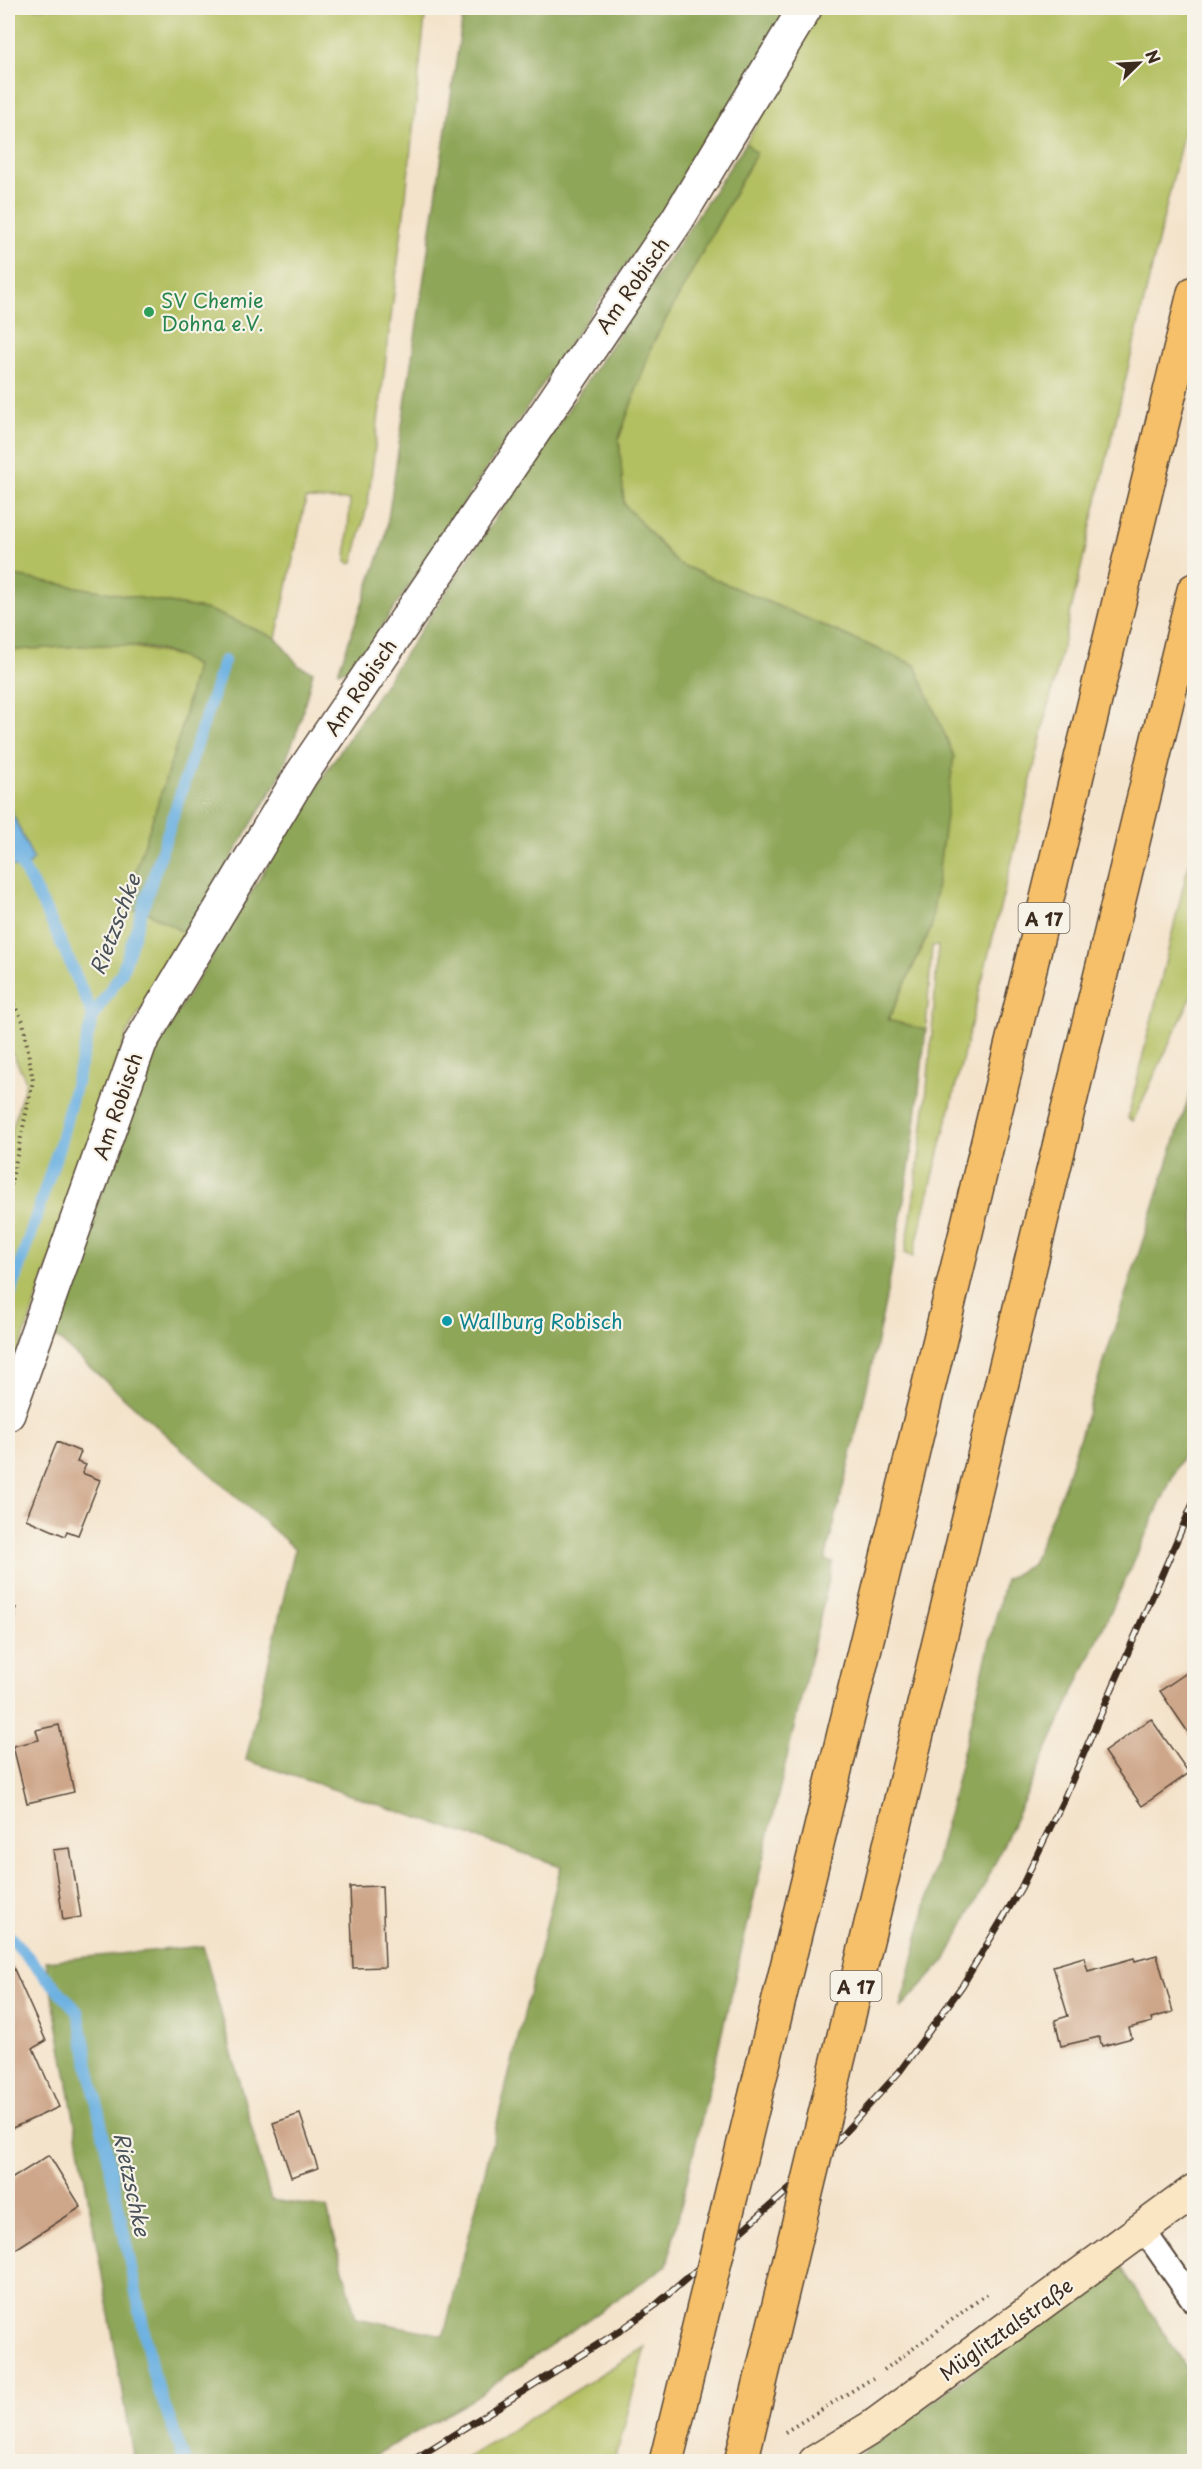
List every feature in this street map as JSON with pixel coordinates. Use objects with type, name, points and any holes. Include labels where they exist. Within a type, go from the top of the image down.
[{"type":"highway","name":"A 17","points":[[666,2462],[1194,293]]},
{"type":"highway","name":"A 17","points":[[741,2462],[1194,590]]},
{"type":"main road","name":"Müglitztalstraße","points":[[815,2462],[874,2426],[1194,2191]]},
{"type":"street","name":"Am Robisch","points":[[8,1414],[140,1043],[301,775],[677,219],[805,8]]},
{"type":"lane","points":[[1143,2229],[1194,2302]]},
{"type":"path","points":[[8,993],[23,1021],[33,1081],[8,1197]]},
{"type":"path","points":[[783,2433],[872,2379],[997,2288]]},
{"type":"green space","name":"SV Chemie Dohna e.V.","points":[[8,8],[426,8],[405,205],[368,502],[353,563],[350,564],[346,561],[350,500],[306,499],[276,638],[209,610],[8,575]]},
{"type":"green space","points":[[464,8],[780,8],[784,24],[664,213],[579,330],[354,668],[338,672],[385,539]]},
{"type":"green space","points":[[821,8],[1194,8],[1194,89],[1015,848],[913,1257],[905,1253],[926,1100],[938,946],[932,946],[926,1030],[888,1021],[931,928],[915,665],[677,563],[624,504],[619,438],[653,343],[756,154],[746,143]]},
{"type":"green space","points":[[746,143],[756,153],[653,343],[619,438],[624,504],[677,563],[915,665],[954,756],[931,928],[888,1020],[926,1030],[911,1157],[891,1272],[860,1417],[825,1560],[833,1563],[667,2265],[462,2406],[365,2461],[135,2461],[46,1961],[203,1946],[271,2200],[327,2208],[356,2318],[444,2335],[561,1866],[246,1760],[295,1549],[50,1332],[154,1050],[316,787]]},
{"type":"green space","points":[[8,575],[209,610],[276,638],[299,666],[313,672],[299,726],[279,778],[186,934],[144,910],[123,910],[180,734],[196,666],[175,655],[129,646],[104,645],[8,650]]},
{"type":"green space","points":[[118,644],[180,656],[196,666],[180,734],[124,910],[144,910],[186,934],[127,1033],[8,1384],[8,1143],[26,1081],[8,1044],[8,865],[33,859],[8,804],[8,650]]},
{"type":"green space","points":[[1194,850],[1194,991],[1133,1121],[1128,1118]]},
{"type":"green space","points":[[1194,1081],[1194,1430],[988,1878],[946,1959],[901,2008],[1005,1580],[1032,1564],[1064,1486]]},
{"type":"green space","points":[[1119,2264],[1194,2379],[1194,2461],[850,2462]]},
{"type":"green space","points":[[645,2347],[615,2461],[461,2461]]},
{"type":"water","points":[[8,804],[33,859],[25,870],[8,865]]},
{"type":"building","points":[[57,1442],[81,1452],[77,1462],[86,1465],[82,1473],[100,1480],[78,1535],[67,1531],[65,1536],[26,1519]]},
{"type":"building","points":[[8,1602],[16,1608],[8,1622]]},
{"type":"building","points":[[1191,1670],[1194,1676],[1194,1741],[1160,1691]]},
{"type":"building","points":[[1151,1719],[1189,1773],[1142,1806],[1104,1752]]},
{"type":"building","points":[[59,1725],[74,1792],[27,1803],[13,1746],[39,1740],[36,1730]]},
{"type":"building","points":[[70,1848],[81,1917],[63,1920],[53,1850]]},
{"type":"building","points":[[382,1886],[385,1967],[353,1968],[350,1887]]},
{"type":"building","points":[[1157,1955],[1173,2012],[1151,2018],[1152,2022],[1129,2028],[1132,2038],[1102,2046],[1099,2037],[1061,2046],[1055,2020],[1068,2016],[1053,1966],[1084,1957],[1088,1971],[1134,1958],[1135,1961]]},
{"type":"building","points":[[8,1963],[13,1967],[46,2041],[33,2048],[59,2107],[8,2130]]},
{"type":"building","points":[[300,2114],[318,2168],[291,2177],[273,2123]]},
{"type":"building","points":[[49,2155],[81,2207],[8,2254],[8,2181]]},
{"type":"waterway","name":"Rietzschke","points":[[8,1301],[60,1144],[93,1016],[122,972],[224,661]]},
{"type":"waterway","points":[[8,843],[44,906],[93,1016]]},
{"type":"waterway","name":"Rietzschke","points":[[8,1935],[78,2012],[153,2374],[185,2462]]},
{"type":"railway","points":[[410,2462],[621,2330],[656,2305],[807,2174],[900,2071],[962,1986],[1021,1888],[1063,1801],[1194,1501]]},
{"type":"place","name":"SV Chemie Dohna e.V.","points":[[149,312]]},
{"type":"place","name":"Wallburg Robisch","points":[[447,1321]]}]
